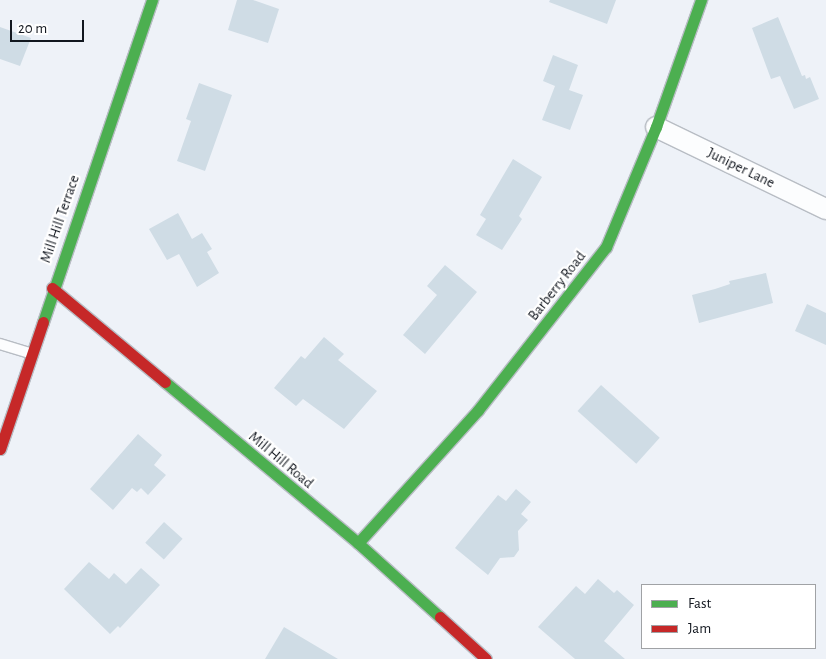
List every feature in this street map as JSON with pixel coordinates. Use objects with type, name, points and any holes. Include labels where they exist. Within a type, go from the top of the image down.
[{"type":"street","name":"Mill Hill Terrace","points":[[0,448],[52,288],[152,0]]},
{"type":"street","name":"Barberry Road","points":[[358,544],[478,410],[606,247],[656,127],[702,0]]},
{"type":"street","name":"Juniper Lane","points":[[656,127],[826,209]]},
{"type":"street","name":"Mill Hill Road","points":[[52,288],[358,544],[486,659]]},
{"type":"lane","points":[[0,344],[31,354]]},
{"type":"building","points":[[237,0],[253,0],[279,9],[268,43],[228,30]]},
{"type":"building","points":[[550,0],[616,0],[607,24],[549,2]]},
{"type":"building","points":[[778,17],[802,76],[805,75],[806,79],[810,77],[819,99],[794,109],[780,76],[771,79],[752,28]]},
{"type":"building","points":[[0,27],[31,38],[20,66],[0,59]]},
{"type":"building","points":[[553,55],[578,65],[569,90],[583,95],[570,130],[542,120],[555,86],[543,81]]},
{"type":"building","points":[[199,83],[232,95],[205,171],[177,161],[191,121],[186,119]]},
{"type":"building","points":[[513,159],[542,177],[519,216],[522,219],[502,250],[476,235],[486,219],[480,215]]},
{"type":"building","points":[[178,213],[192,239],[202,233],[212,249],[207,252],[219,273],[197,287],[179,254],[167,260],[149,229]]},
{"type":"building","points":[[445,265],[477,292],[425,354],[403,335],[437,295],[427,286]]},
{"type":"building","points":[[766,273],[773,303],[699,323],[692,295],[730,284],[729,281]]},
{"type":"building","points":[[807,304],[826,313],[826,345],[795,331]]},
{"type":"building","points":[[324,337],[344,354],[338,360],[377,391],[344,429],[303,399],[296,406],[274,388],[301,356],[305,359]]},
{"type":"building","points":[[601,385],[660,438],[636,464],[578,411]]},
{"type":"building","points":[[138,434],[162,455],[154,465],[166,475],[148,495],[141,488],[137,492],[132,488],[113,510],[90,489]]},
{"type":"building","points":[[516,489],[531,502],[521,514],[528,520],[518,531],[519,550],[514,557],[500,558],[488,575],[455,548],[498,495],[506,501]]},
{"type":"building","points":[[164,522],[183,539],[164,560],[145,543]]},
{"type":"building","points":[[89,562],[109,579],[114,573],[126,584],[141,568],[160,585],[120,628],[118,626],[110,634],[64,589]]},
{"type":"building","points":[[598,579],[614,593],[617,590],[634,605],[604,641],[625,659],[575,659],[538,627],[576,586],[585,594]]},
{"type":"building","points":[[284,627],[338,659],[265,659]]},
{"type":"traffic: fast","points":[[43,322],[152,0]]},
{"type":"traffic: fast","points":[[358,543],[478,410],[606,247],[656,127],[701,0]]},
{"type":"traffic: fast","points":[[165,382],[358,543],[440,617]]},
{"type":"traffic: jam","points":[[52,288],[165,382]]},
{"type":"traffic: jam","points":[[0,449],[43,322]]},
{"type":"traffic: jam","points":[[440,617],[486,659]]}]
